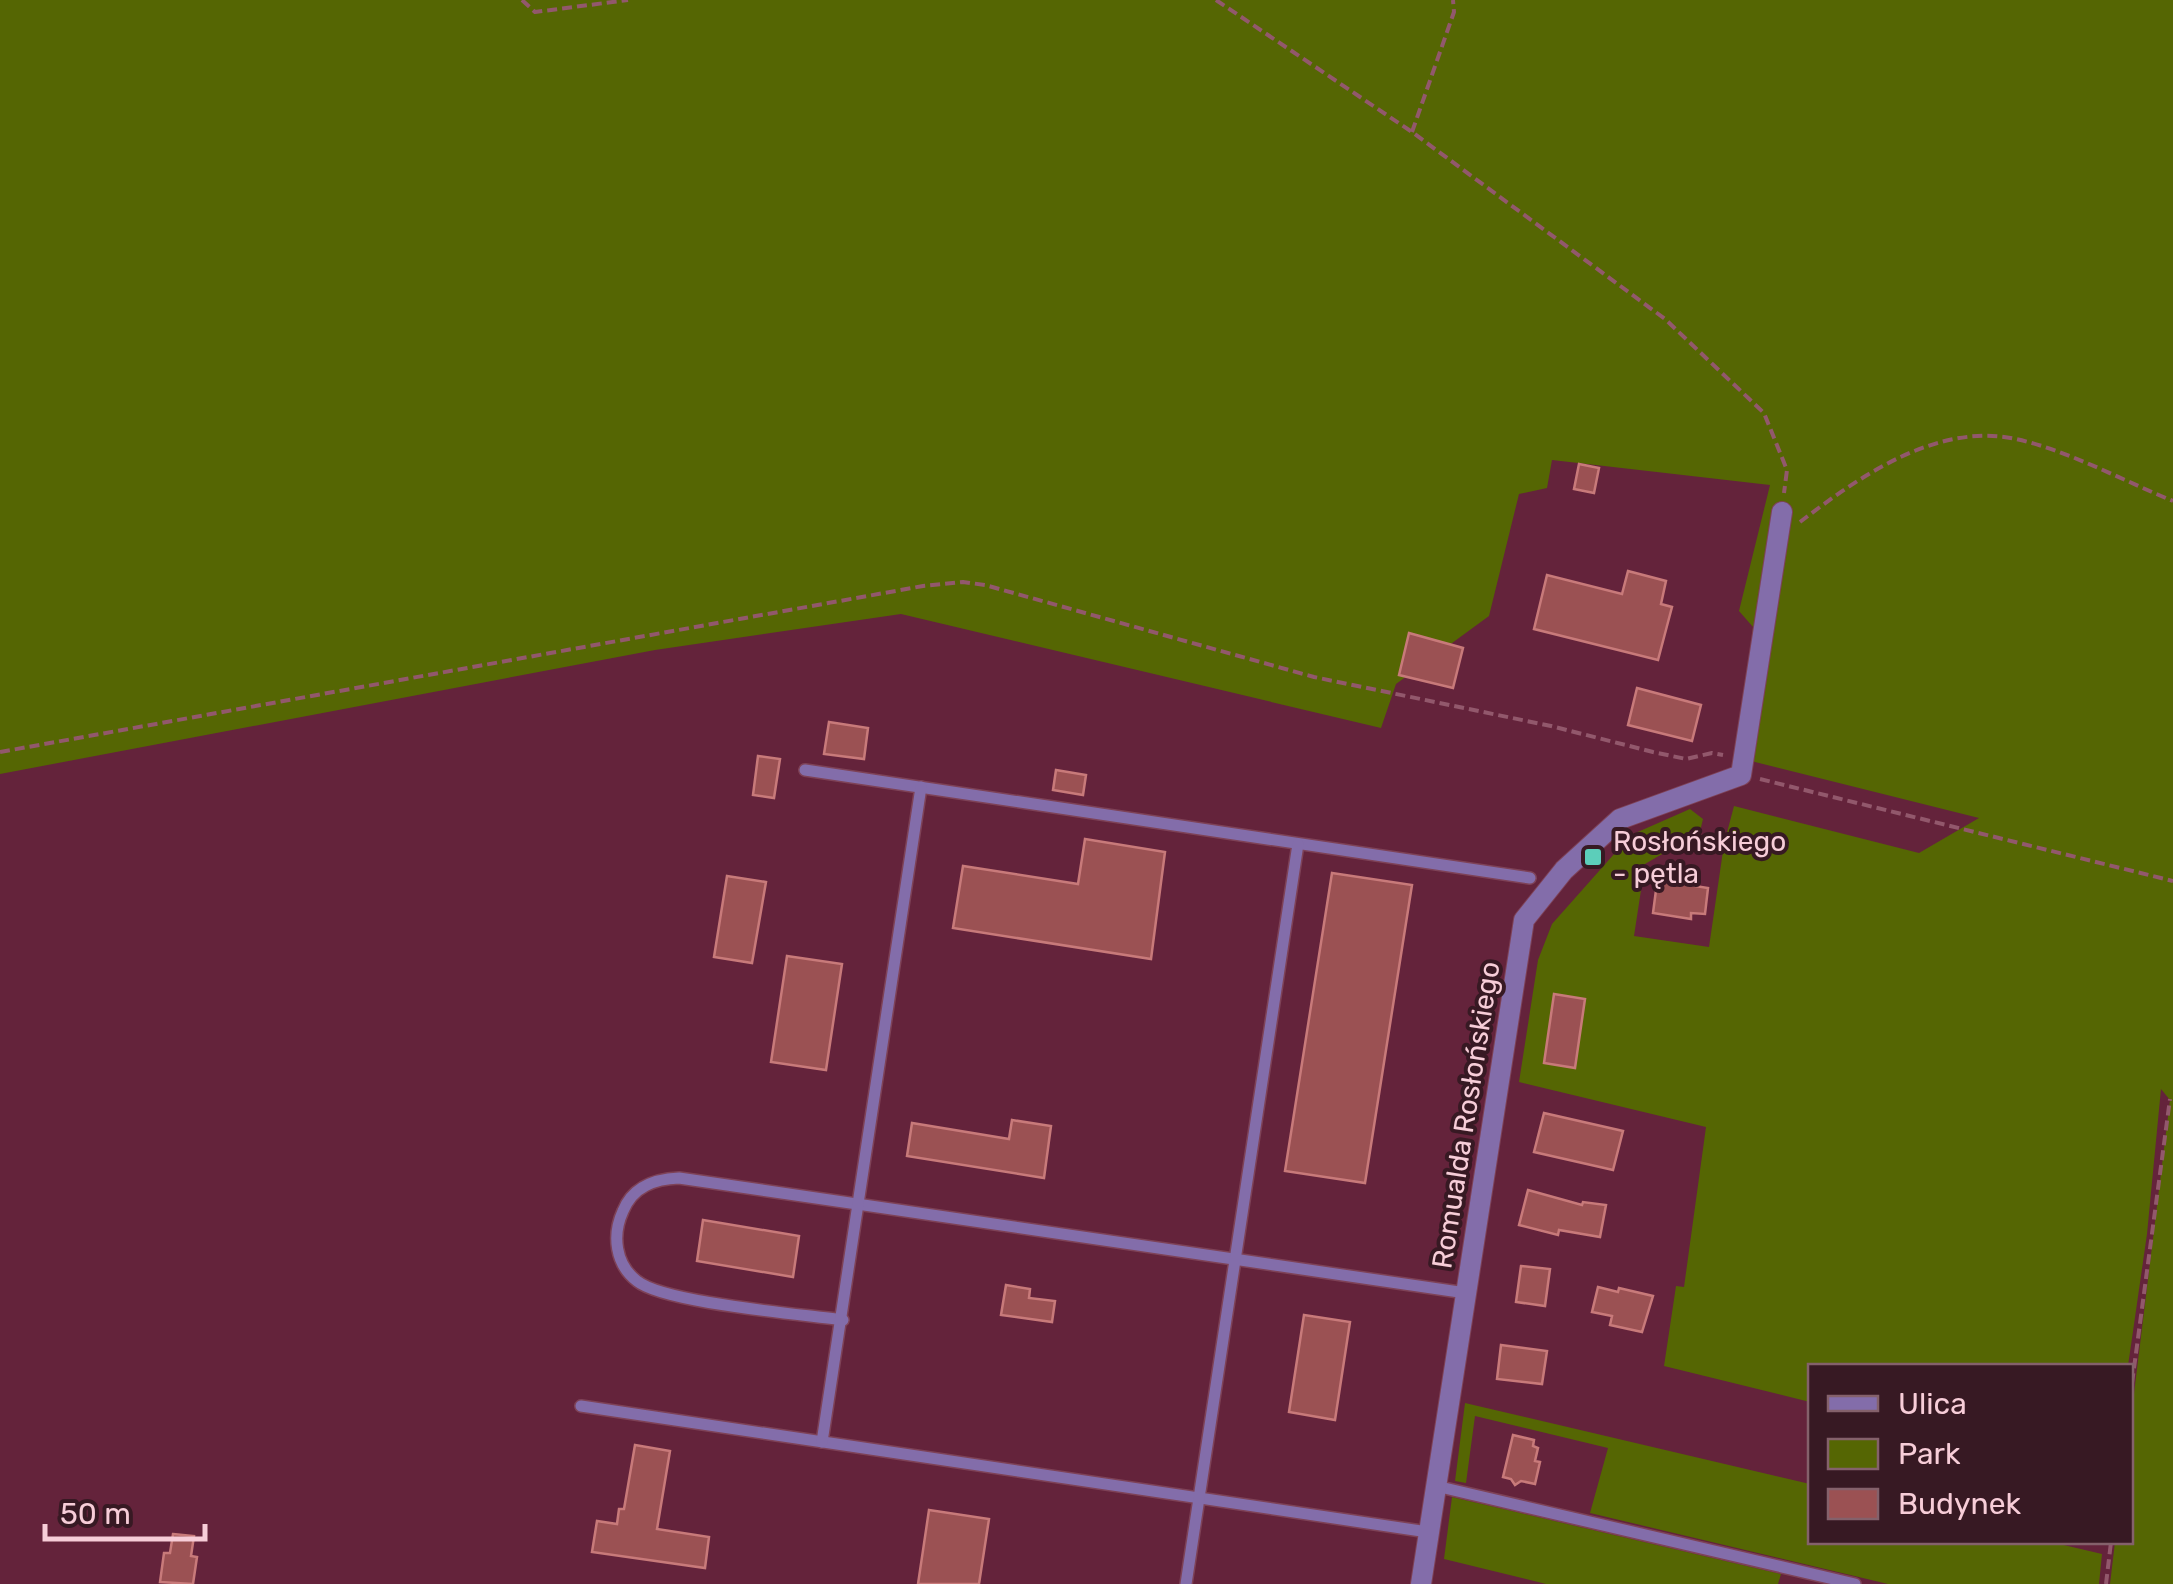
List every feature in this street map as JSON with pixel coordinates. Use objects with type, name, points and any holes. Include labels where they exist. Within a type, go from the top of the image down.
[{"type":"street","points":[[1742,767],[1786,521]]},
{"type":"street","name":"Romualda Rosłońskiego","points":[[1421,1584],[1524,920],[1564,870],[1620,819],[1742,767]]},
{"type":"lane","points":[[805,770],[1530,878]]},
{"type":"lane","points":[[822,1442],[920,787]]},
{"type":"lane","points":[[1186,1584],[1298,844]]},
{"type":"lane","points":[[843,1320],[653,1290],[626,1270],[618,1254],[616,1237],[625,1206],[634,1193],[659,1179],[679,1178],[1466,1293]]},
{"type":"lane","points":[[580,1406],[1428,1532]]},
{"type":"lane","points":[[1436,1486],[1855,1584]]},
{"type":"path","points":[[522,0],[535,12],[628,0]]},
{"type":"path","points":[[1216,0],[1412,132],[1665,319],[1764,412],[1787,470],[1786,521],[1922,447],[1964,436],[2015,439],[2173,501]]},
{"type":"path","points":[[1412,132],[1454,12],[1453,0]]},
{"type":"path","points":[[0,752],[923,586],[963,582],[1064,605],[1314,677],[1552,726],[1686,759],[1712,753],[1742,767],[2173,880]]},
{"type":"path","points":[[2133,1376],[2170,1100]]},
{"type":"path","points":[[2106,1584],[2111,1544]]},
{"type":"green space","points":[[0,0],[2173,0],[2173,1584],[2110,1584],[2115,1544],[2133,1544],[2133,1402],[2170,1100],[2161,1089],[2147,1234],[2128,1364],[1808,1364],[1808,1402],[1664,1366],[1676,1286],[1684,1287],[1706,1127],[1519,1082],[1538,960],[1552,924],[1615,853],[1615,842],[1690,809],[1703,819],[1696,848],[1669,850],[1645,864],[1634,936],[1709,947],[1724,844],[1734,806],[1919,853],[1979,818],[1743,759],[1753,627],[1739,611],[1770,485],[1552,460],[1547,488],[1519,494],[1489,616],[1396,684],[1381,728],[901,614],[655,650],[0,774]]},
{"type":"green space","points":[[1465,1403],[1808,1484],[1808,1544],[2060,1544],[2102,1554],[2099,1584],[1888,1584],[1590,1513],[1608,1448],[1475,1416],[1466,1483],[1455,1481]]},
{"type":"green space","points":[[1452,1497],[1781,1574],[1778,1584],[1546,1584],[1444,1559]]},
{"type":"building","points":[[1579,464],[1599,468],[1594,493],[1574,489]]},
{"type":"building","points":[[1628,571],[1666,581],[1661,604],[1672,607],[1658,660],[1534,629],[1547,575],[1622,594]]},
{"type":"building","points":[[1409,633],[1463,648],[1453,688],[1399,675]]},
{"type":"building","points":[[1637,688],[1701,705],[1692,741],[1628,725]]},
{"type":"building","points":[[829,722],[868,728],[864,759],[824,754]]},
{"type":"building","points":[[758,756],[780,759],[774,798],[753,795]]},
{"type":"building","points":[[1056,770],[1086,775],[1083,795],[1053,790]]},
{"type":"building","points":[[1085,839],[1165,852],[1151,959],[953,928],[963,866],[1078,884]]},
{"type":"building","points":[[1332,873],[1412,885],[1365,1183],[1285,1171]]},
{"type":"building","points":[[1658,875],[1696,880],[1695,886],[1708,888],[1705,914],[1691,913],[1691,919],[1653,913]]},
{"type":"building","points":[[727,876],[766,882],[752,963],[714,957]]},
{"type":"building","points":[[787,956],[842,964],[826,1070],[771,1062]]},
{"type":"building","points":[[1554,994],[1585,999],[1575,1068],[1544,1063]]},
{"type":"building","points":[[1544,1113],[1623,1131],[1613,1170],[1534,1152]]},
{"type":"building","points":[[1012,1120],[1051,1126],[1044,1178],[907,1156],[912,1123],[1009,1139]]},
{"type":"building","points":[[1528,1190],[1582,1205],[1606,1205],[1600,1237],[1559,1230],[1558,1235],[1519,1225]]},
{"type":"building","points":[[703,1220],[799,1236],[793,1277],[697,1261]]},
{"type":"building","points":[[1521,1266],[1550,1269],[1545,1306],[1516,1302]]},
{"type":"building","points":[[1006,1285],[1030,1289],[1029,1298],[1055,1301],[1052,1322],[1001,1315]]},
{"type":"building","points":[[1598,1287],[1653,1296],[1642,1332],[1610,1325],[1612,1316],[1592,1312]]},
{"type":"building","points":[[1304,1315],[1350,1322],[1335,1420],[1289,1412]]},
{"type":"building","points":[[1501,1345],[1547,1351],[1542,1384],[1497,1379]]},
{"type":"building","points":[[1513,1435],[1534,1440],[1533,1446],[1538,1448],[1535,1461],[1540,1462],[1535,1484],[1521,1481],[1515,1485],[1503,1477]]},
{"type":"building","points":[[635,1445],[670,1451],[657,1529],[709,1537],[705,1568],[592,1552],[597,1521],[617,1524],[619,1509],[624,1509]]},
{"type":"building","points":[[929,1510],[989,1519],[979,1584],[918,1584]]},
{"type":"building","points":[[173,1534],[194,1536],[191,1556],[197,1557],[193,1584],[160,1582],[164,1553],[170,1553]]},
{"type":"place","name":"Rosłońskiego - pętla","points":[[1593,857]]}]
